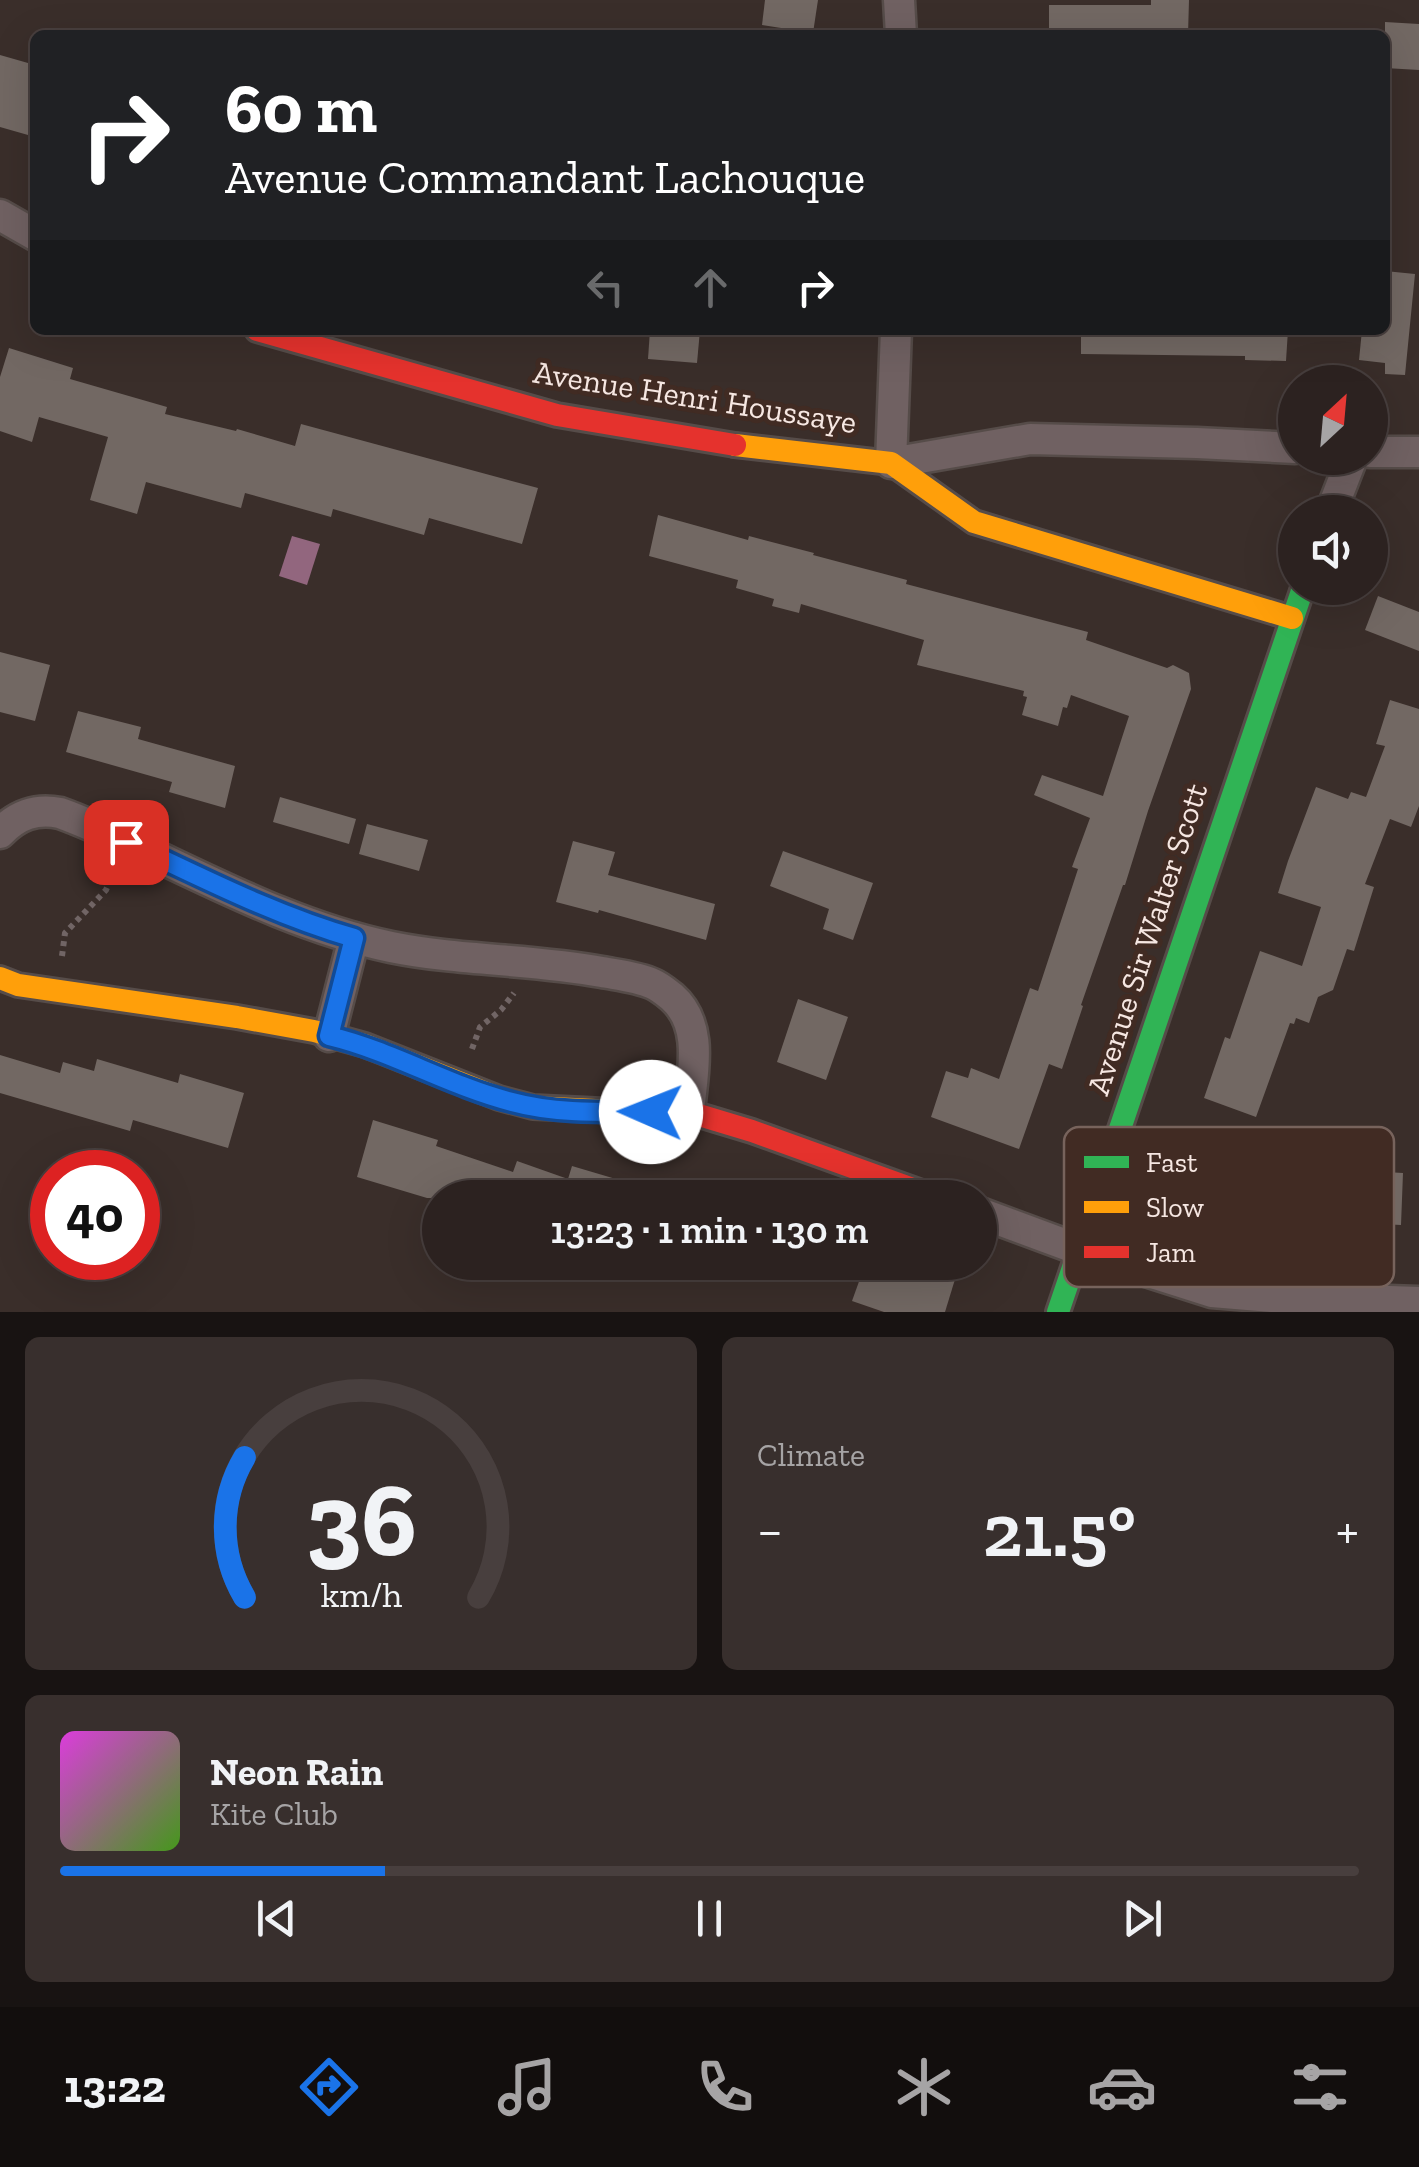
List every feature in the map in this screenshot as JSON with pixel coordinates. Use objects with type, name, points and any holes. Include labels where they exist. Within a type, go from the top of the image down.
[{"type":"street","points":[[899,0],[901,30]]},
{"type":"street","points":[[0,215],[30,232]]},
{"type":"street","name":"Avenue Henri Houssaye","points":[[276,335],[557,415],[716,443],[891,463],[1030,439],[1278,447]]},
{"type":"street","points":[[891,463],[896,335]]},
{"type":"street","points":[[1388,452],[1419,452]]},
{"type":"street","name":"Avenue Henri Houssaye","points":[[891,463],[974,522],[1292,618]]},
{"type":"street","name":"Avenue Sir Walter Scott","points":[[1121,1127],[1297,605]]},
{"type":"street","points":[[0,833],[22,816],[49,811],[75,818],[253,902],[354,938],[440,955],[582,969],[652,983],[675,1000],[694,1036],[688,1112]]},
{"type":"street","points":[[329,1036],[354,938]]},
{"type":"street","points":[[0,978],[58,992],[314,1030],[365,1045],[500,1098],[533,1106],[688,1112],[752,1130],[889,1180]]},
{"type":"street","points":[[997,1219],[1064,1244]]},
{"type":"street","name":"Avenue Sir Walter Scott","points":[[1058,1312],[1067,1287]]},
{"type":"street","points":[[1196,1287],[1212,1292],[1292,1298],[1419,1302]]},
{"type":"path","points":[[58,992],[65,933],[106,890],[126,842]]},
{"type":"path","points":[[459,1083],[480,1027],[510,999],[522,963]]},
{"type":"shaded area","points":[[292,536],[320,544],[307,585],[279,576]]},
{"type":"building","points":[[765,0],[818,0],[813,30],[762,25]]},
{"type":"building","points":[[1151,0],[1189,0],[1188,30],[1049,30],[1049,5],[1151,5]]},
{"type":"building","points":[[1385,22],[1419,24],[1419,70],[1390,68],[1390,30],[1385,30]]},
{"type":"building","points":[[0,55],[30,64],[30,136],[0,127]]},
{"type":"building","points":[[1390,272],[1415,274],[1405,375],[1388,374],[1385,363],[1359,360],[1362,335],[1390,335]]},
{"type":"building","points":[[650,335],[700,335],[697,363],[648,359]]},
{"type":"building","points":[[1081,335],[1288,335],[1286,361],[1245,360],[1245,356],[1081,354]]},
{"type":"building","points":[[9,348],[73,368],[70,379],[167,407],[165,414],[295,446],[301,424],[538,488],[522,544],[429,518],[424,535],[333,509],[331,517],[245,493],[241,508],[146,482],[137,514],[90,500],[108,437],[39,417],[32,442],[0,431],[0,377]]},
{"type":"building","points":[[658,515],[814,553],[907,580],[906,584],[1088,632],[1086,640],[1189,673],[1191,689],[1062,1069],[1049,1064],[1019,1149],[931,1117],[946,1071],[968,1078],[971,1068],[999,1079],[1030,988],[1038,991],[1078,869],[1072,867],[1090,818],[1034,795],[1042,775],[1103,796],[1129,716],[1071,695],[1058,726],[1022,715],[1027,697],[1023,696],[1024,691],[917,665],[924,640],[801,604],[799,613],[772,606],[774,599],[736,588],[738,580],[649,556]]},
{"type":"building","points":[[1388,600],[1419,612],[1419,651],[1365,630],[1375,605],[1388,605]]},
{"type":"building","points":[[0,652],[50,665],[35,721],[0,712]]},
{"type":"building","points":[[1390,700],[1419,709],[1419,806],[1411,827],[1390,819],[1365,884],[1374,887],[1354,951],[1347,949],[1333,990],[1318,997],[1309,1023],[1296,1018],[1294,1024],[1290,1023],[1256,1117],[1204,1098],[1225,1037],[1230,1039],[1260,951],[1302,966],[1321,907],[1278,893],[1288,861],[1316,787],[1348,799],[1351,792],[1366,797],[1385,746],[1376,744]]},
{"type":"building","points":[[78,711],[141,727],[138,739],[235,766],[225,808],[169,792],[172,782],[66,752]]},
{"type":"building","points":[[280,797],[356,819],[349,844],[273,822]]},
{"type":"building","points":[[367,824],[428,840],[419,871],[359,854]]},
{"type":"building","points":[[573,841],[615,852],[608,875],[715,904],[706,940],[556,902]]},
{"type":"building","points":[[783,851],[873,883],[853,940],[823,929],[829,909],[770,886]]},
{"type":"building","points":[[798,999],[848,1017],[826,1080],[777,1062]]},
{"type":"building","points":[[0,1055],[60,1073],[63,1062],[94,1071],[97,1059],[178,1083],[180,1074],[244,1093],[228,1148],[133,1120],[130,1131],[0,1093]]},
{"type":"building","points":[[373,1120],[438,1140],[436,1146],[513,1172],[517,1161],[568,1179],[572,1166],[619,1180],[422,1180],[422,1196],[357,1177]]},
{"type":"building","points":[[1394,1172],[1403,1173],[1401,1225],[1394,1225]]},
{"type":"building","points":[[860,1280],[955,1280],[945,1312],[884,1312],[852,1301]]},
{"type":"traffic: fast","points":[[1121,1127],[1297,605]]},
{"type":"traffic: fast","points":[[1058,1312],[1066,1287]]},
{"type":"traffic: slow","points":[[735,445],[891,463],[974,522],[1292,618]]},
{"type":"traffic: slow","points":[[0,978],[18,985],[314,1031],[365,1045],[499,1098],[533,1107],[637,1112]]},
{"type":"traffic: jam","points":[[275,335],[557,415],[735,445]]},
{"type":"traffic: jam","points":[[637,1112],[689,1112],[888,1180]]},
{"type":"route","points":[[126,842],[253,902],[354,938],[329,1036],[365,1045],[514,1103],[557,1109],[651,1112]]}]
